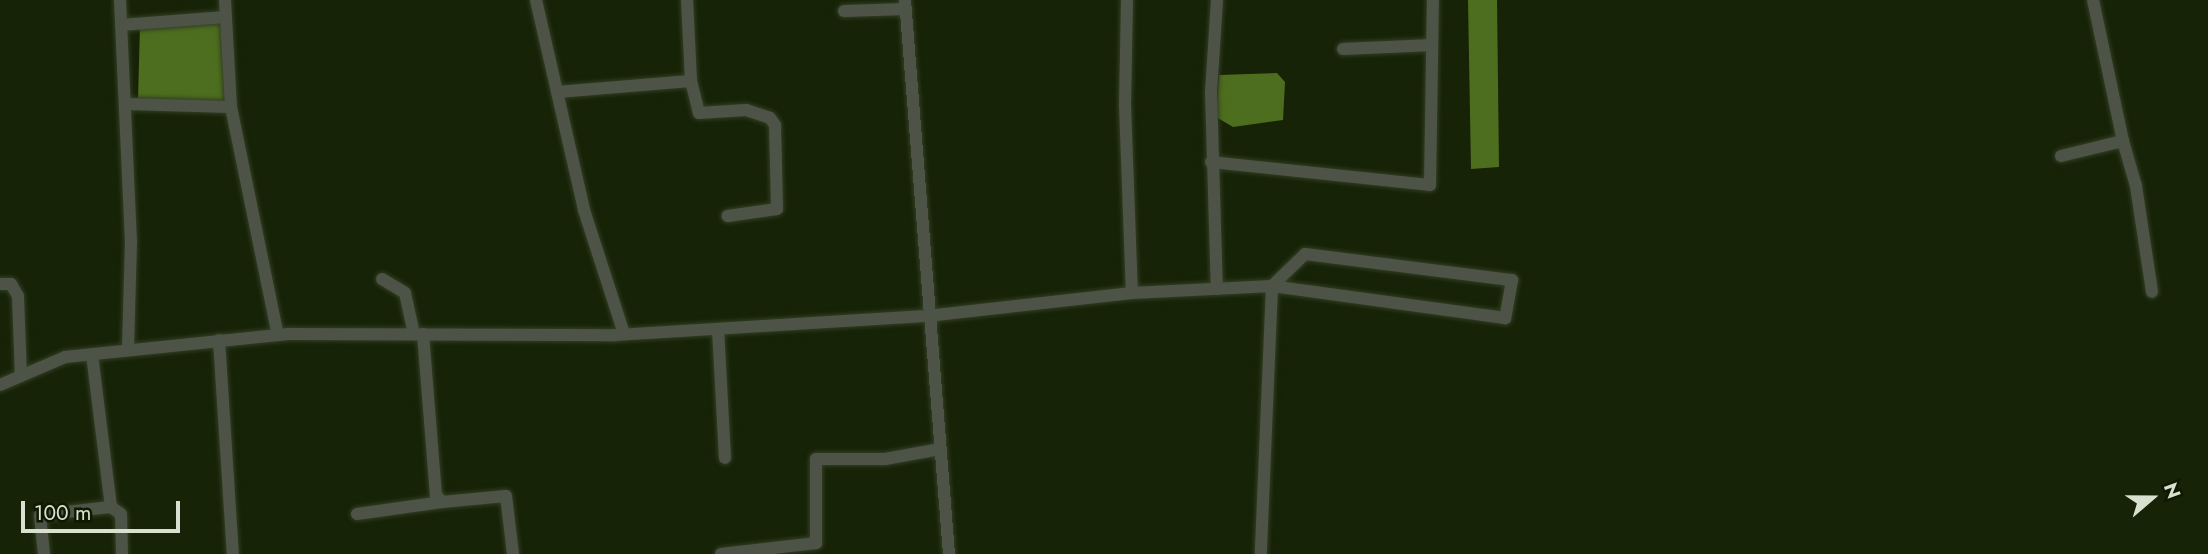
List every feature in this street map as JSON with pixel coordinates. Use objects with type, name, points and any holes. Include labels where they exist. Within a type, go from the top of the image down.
[{"type":"street","points":[[120,0],[127,104],[131,241],[128,350]]},
{"type":"street","points":[[225,0],[231,107],[278,335]]},
{"type":"street","points":[[536,0],[584,211],[624,334]]},
{"type":"street","points":[[687,0],[691,81],[699,113],[746,110],[770,118],[775,125],[778,209],[727,216]]},
{"type":"street","points":[[1127,0],[1125,118],[1132,293]]},
{"type":"street","points":[[1217,0],[1211,162],[1217,289]]},
{"type":"street","points":[[1211,162],[1430,185],[1433,0]]},
{"type":"street","points":[[2093,0],[2123,141],[2136,186],[2151,292]]},
{"type":"street","points":[[844,11],[906,4],[926,316],[949,554]]},
{"type":"street","points":[[121,25],[226,17]]},
{"type":"street","points":[[1343,49],[1433,45]]},
{"type":"street","points":[[557,92],[691,81]]},
{"type":"street","points":[[127,104],[231,107]]},
{"type":"street","points":[[2061,156],[2123,141]]},
{"type":"street","points":[[0,385],[65,357],[278,335],[624,334],[926,316],[1132,293],[1272,286],[1505,318],[1512,280],[1305,254],[1272,286],[1261,554]]},
{"type":"street","points":[[382,279],[405,293],[419,334],[432,477],[442,502]]},
{"type":"street","points":[[0,285],[11,284],[18,296],[21,376]]},
{"type":"street","points":[[718,329],[725,458]]},
{"type":"street","points":[[219,340],[233,554]]},
{"type":"street","points":[[92,354],[111,507]]},
{"type":"street","points":[[721,554],[816,543],[816,459],[885,459],[940,449]]},
{"type":"street","points":[[357,514],[506,496],[513,554]]},
{"type":"street","points":[[44,554],[40,515],[111,507],[121,514],[122,554]]},
{"type":"shaded area","points":[[1468,0],[1497,0],[1499,167],[1471,169]]},
{"type":"shaded area","points":[[226,19],[230,101],[138,100],[140,25]]},
{"type":"shaded area","points":[[1277,73],[1285,82],[1283,120],[1233,127],[1216,117],[1219,75]]}]
